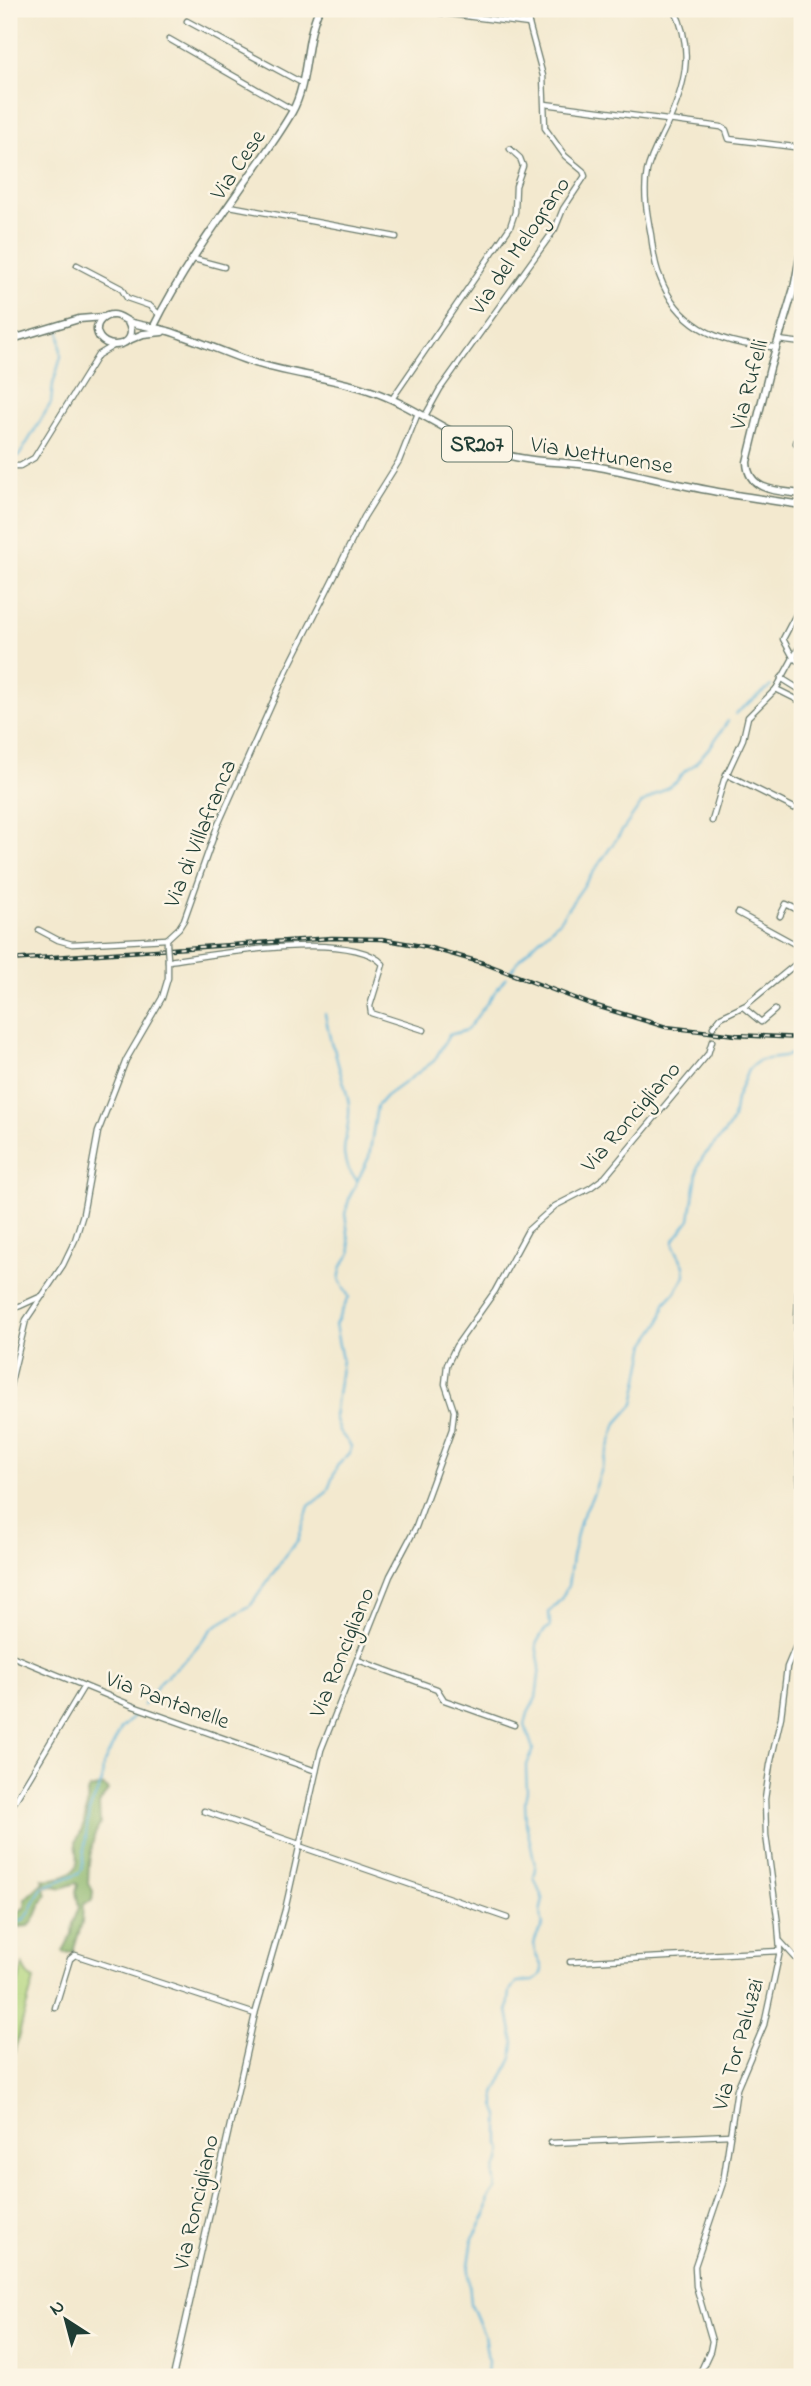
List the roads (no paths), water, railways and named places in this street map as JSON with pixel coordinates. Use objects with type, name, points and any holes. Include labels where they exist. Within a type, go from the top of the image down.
[{"type":"main road","name":"Via Cese","points":[[153,328],[194,259],[268,152],[293,110],[319,9]]},
{"type":"main road","name":"Via Rufelli","points":[[802,246],[794,288],[750,446],[748,469],[752,479],[762,487],[802,494]]},
{"type":"main road","name":"Via Nettunense","points":[[9,340],[79,319],[119,316],[128,322],[167,331],[266,367],[358,387],[392,399],[480,446],[509,456],[596,466],[713,491],[802,505]]},
{"type":"main road","points":[[99,336],[98,324],[104,317]]},
{"type":"main road","points":[[79,319],[114,345],[143,334],[167,331]]},
{"type":"main road","points":[[128,322],[131,329],[129,340]]},
{"type":"street","points":[[410,9],[529,24]]},
{"type":"street","name":"Via del Melograno","points":[[422,415],[556,227],[563,209],[584,177],[583,171],[567,158],[547,132],[544,123],[543,76],[525,9]]},
{"type":"street","points":[[674,9],[683,30],[687,57],[683,82],[650,160],[646,187],[654,254],[663,285],[681,312],[711,335],[744,344],[802,343]]},
{"type":"street","points":[[743,9],[802,14]]},
{"type":"street","points":[[187,21],[302,83]]},
{"type":"street","points":[[169,39],[293,110]]},
{"type":"street","points":[[545,104],[723,127],[730,139],[802,148]]},
{"type":"street","points":[[392,399],[511,224],[515,212],[516,186],[523,166],[520,158],[510,149]]},
{"type":"street","points":[[230,206],[396,237]]},
{"type":"street","points":[[194,259],[223,267]]},
{"type":"street","points":[[77,265],[121,288],[127,298],[150,306],[160,315]]},
{"type":"street","points":[[98,355],[99,336]]},
{"type":"street","points":[[9,466],[20,466],[34,458],[98,355],[114,345]]},
{"type":"street","name":"Via di Villafranca","points":[[167,942],[183,922],[218,827],[287,670],[367,512],[399,461],[422,415]]},
{"type":"street","points":[[802,420],[796,443],[802,444]]},
{"type":"street","points":[[802,603],[783,640],[793,658],[802,663]]},
{"type":"street","points":[[712,821],[726,774],[743,739],[748,717],[776,689],[802,646]]},
{"type":"street","points":[[781,678],[802,691]]},
{"type":"street","points":[[776,689],[802,702]]},
{"type":"street","points":[[726,774],[794,808]]},
{"type":"street","points":[[780,916],[786,904],[802,912]]},
{"type":"street","points":[[738,913],[802,948]]},
{"type":"street","points":[[9,1390],[25,1324],[67,1258],[75,1240],[84,1209],[96,1136],[126,1060],[162,998],[168,978],[167,942],[75,944],[61,942],[39,930]]},
{"type":"street","points":[[168,960],[278,947],[351,950],[375,958],[384,965],[370,1006],[371,1013],[424,1030]]},
{"type":"street","points":[[713,1027],[721,1017],[743,1007],[802,960]]},
{"type":"street","points":[[743,1007],[761,1022],[775,1010]]},
{"type":"street","name":"Via Roncigliano","points":[[173,2377],[255,2014],[272,1963],[316,1771],[325,1739],[390,1576],[416,1527],[450,1437],[454,1411],[446,1388],[445,1375],[456,1346],[495,1291],[528,1230],[555,1206],[605,1177],[708,1054],[712,1041]]},
{"type":"street","points":[[802,1284],[798,1292],[795,1380],[802,1541]]},
{"type":"street","points":[[9,1309],[22,1306],[45,1294]]},
{"type":"street","name":"Via Tor Paluzzi","points":[[698,2377],[712,2341],[695,2284],[695,2266],[723,2183],[738,2084],[762,2030],[779,1951],[767,1847],[765,1799],[782,1717],[787,1664],[802,1632]]},
{"type":"street","name":"Via Pantanelle","points":[[9,1656],[159,1716],[316,1771]]},
{"type":"street","points":[[358,1660],[436,1688],[444,1700],[514,1725]]},
{"type":"street","points":[[9,1811],[84,1686]]},
{"type":"street","points":[[204,1811],[507,1918]]},
{"type":"street","points":[[780,1942],[802,1965]]},
{"type":"street","points":[[570,1962],[779,1951]]},
{"type":"street","points":[[55,2008],[69,1963],[75,1955],[255,2014]]},
{"type":"street","points":[[551,2143],[730,2135]]},
{"type":"waterway","points":[[19,456],[51,403],[61,357],[60,332]]},
{"type":"waterway","points":[[735,714],[771,686]]},
{"type":"waterway","points":[[511,970],[559,921],[641,804],[676,782],[694,765],[728,721]]},
{"type":"waterway","points":[[143,1706],[161,1681],[187,1658],[214,1627],[251,1605],[298,1540],[309,1506],[327,1492],[337,1466],[350,1453],[351,1446],[339,1431],[334,1417],[342,1360],[335,1325],[349,1297],[339,1279],[342,1266],[351,1253],[345,1214],[350,1196],[369,1157],[377,1106],[386,1096],[434,1061],[449,1035],[467,1030],[506,977]]},
{"type":"waterway","points":[[325,1014],[349,1105],[345,1161],[356,1179]]},
{"type":"waterway","points":[[487,2377],[488,2360],[484,2335],[471,2304],[468,2272],[473,2238],[486,2215],[489,2198],[496,2189],[494,2175],[502,2149],[499,2144],[499,2116],[495,2094],[512,2058],[514,2043],[508,2010],[510,1992],[517,1982],[534,1981],[542,1972],[534,1946],[543,1925],[540,1912],[543,1900],[534,1877],[536,1869],[526,1823],[525,1801],[526,1768],[533,1749],[525,1725],[536,1698],[540,1667],[536,1644],[550,1626],[549,1612],[568,1586],[580,1521],[593,1495],[617,1423],[634,1404],[646,1343],[660,1323],[665,1303],[685,1276],[674,1240],[690,1219],[698,1166],[733,1120],[736,1099],[748,1070],[760,1060],[784,1057],[802,1049]]},
{"type":"waterway","points":[[104,1763],[121,1729],[138,1712]]},
{"type":"waterway","points":[[46,1886],[79,1873],[82,1869],[89,1811],[102,1782],[103,1765]]},
{"type":"waterway","points":[[19,1922],[31,1911],[43,1887]]},
{"type":"waterway","points":[[9,1929],[13,1926]]},
{"type":"tunnel","points":[[712,1041],[713,1027]]},
{"type":"railway","points":[[9,960],[332,938],[382,939],[427,947],[483,963],[590,1004],[666,1027],[736,1035],[802,1038]]}]
